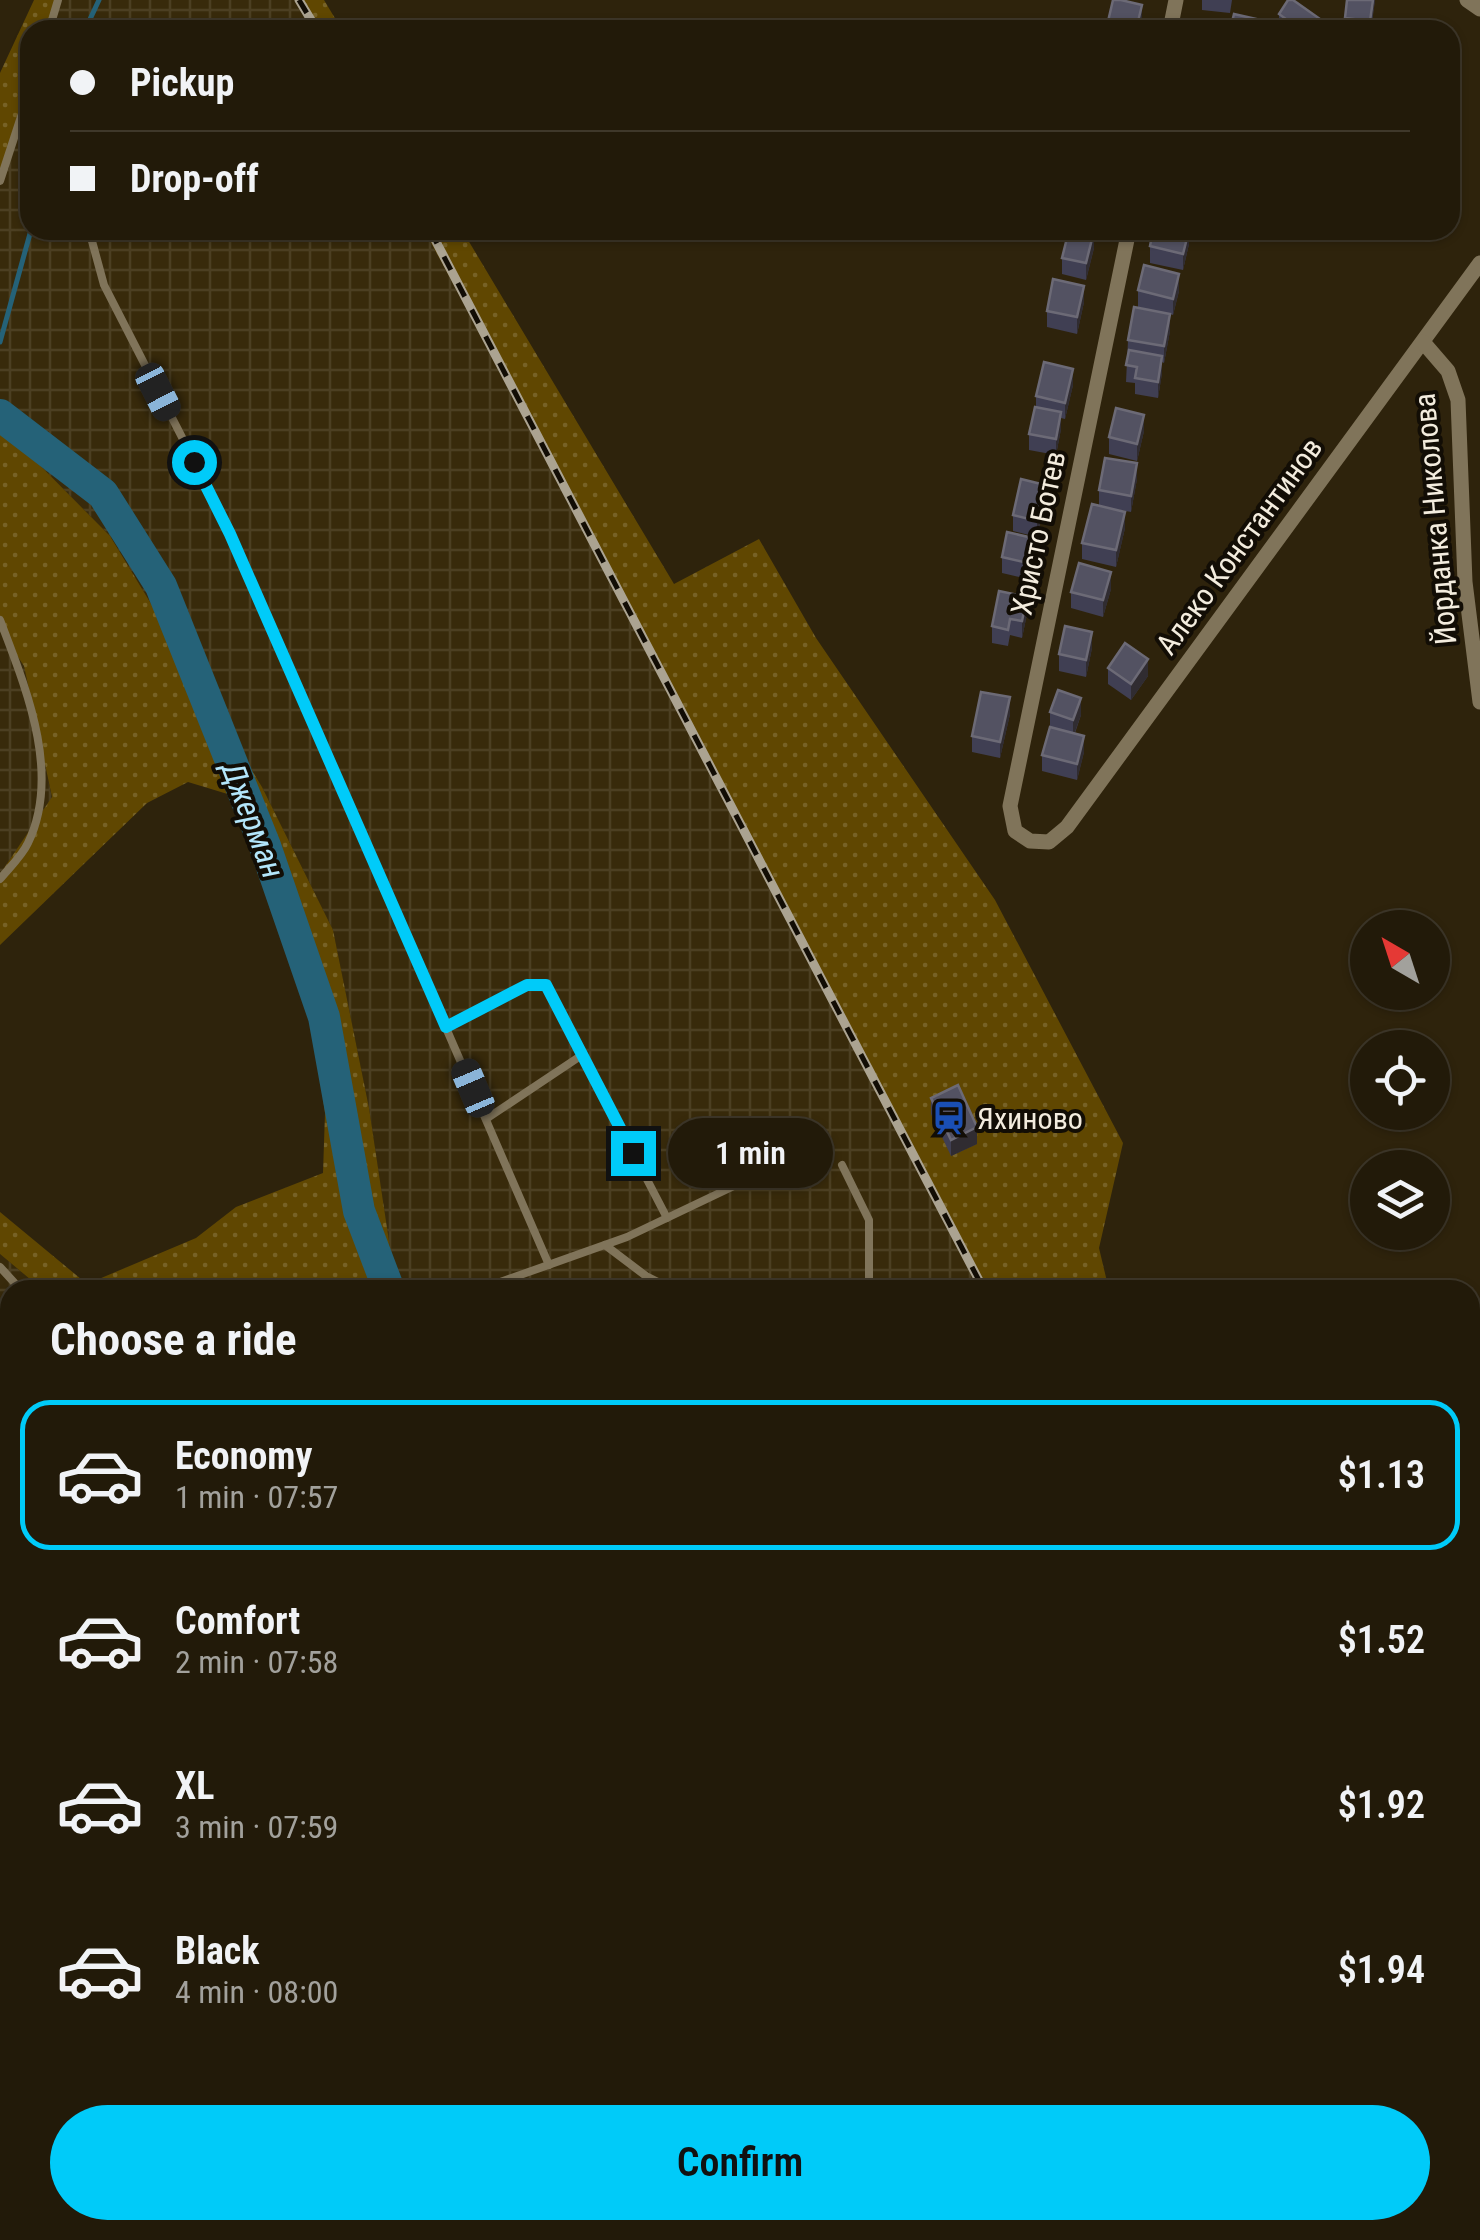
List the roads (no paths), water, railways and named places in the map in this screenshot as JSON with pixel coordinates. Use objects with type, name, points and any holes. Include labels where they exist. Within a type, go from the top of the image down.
[{"type":"street","points":[[1468,0],[1480,8]]},
{"type":"street","name":"Христо Ботев","points":[[1030,841],[1016,830],[1010,806],[1126,240]]},
{"type":"street","name":"Алеко Константинов","points":[[1030,841],[1049,842],[1066,827],[1480,263]]},
{"type":"street","name":"Йорданка Николова","points":[[1423,342],[1448,371],[1458,400],[1464,582],[1480,702]]},
{"type":"lane","points":[[0,181],[20,119]]},
{"type":"lane","points":[[92,240],[104,285],[230,534],[549,1265]]},
{"type":"lane","points":[[0,620],[32,718],[44,773],[28,842],[0,879]]},
{"type":"lane","points":[[446,1027],[536,983],[546,985],[667,1218]]},
{"type":"lane","points":[[486,1119],[582,1054]]},
{"type":"lane","points":[[842,1165],[869,1220],[869,1280]]},
{"type":"lane","points":[[506,1280],[605,1245],[757,1175]]},
{"type":"lane","points":[[605,1245],[654,1280]]},
{"type":"waterway","points":[[90,20],[99,0]]},
{"type":"waterway","points":[[0,342],[28,240]]},
{"type":"waterway","name":"Джерман","points":[[0,415],[103,494],[161,586],[265,846],[324,1017],[359,1211],[385,1280]]},
{"type":"railway","points":[[299,0],[311,20]]},
{"type":"railway","points":[[435,240],[979,1280]]},
{"type":"place","name":"Яхиново","points":[[949,1118]]}]
